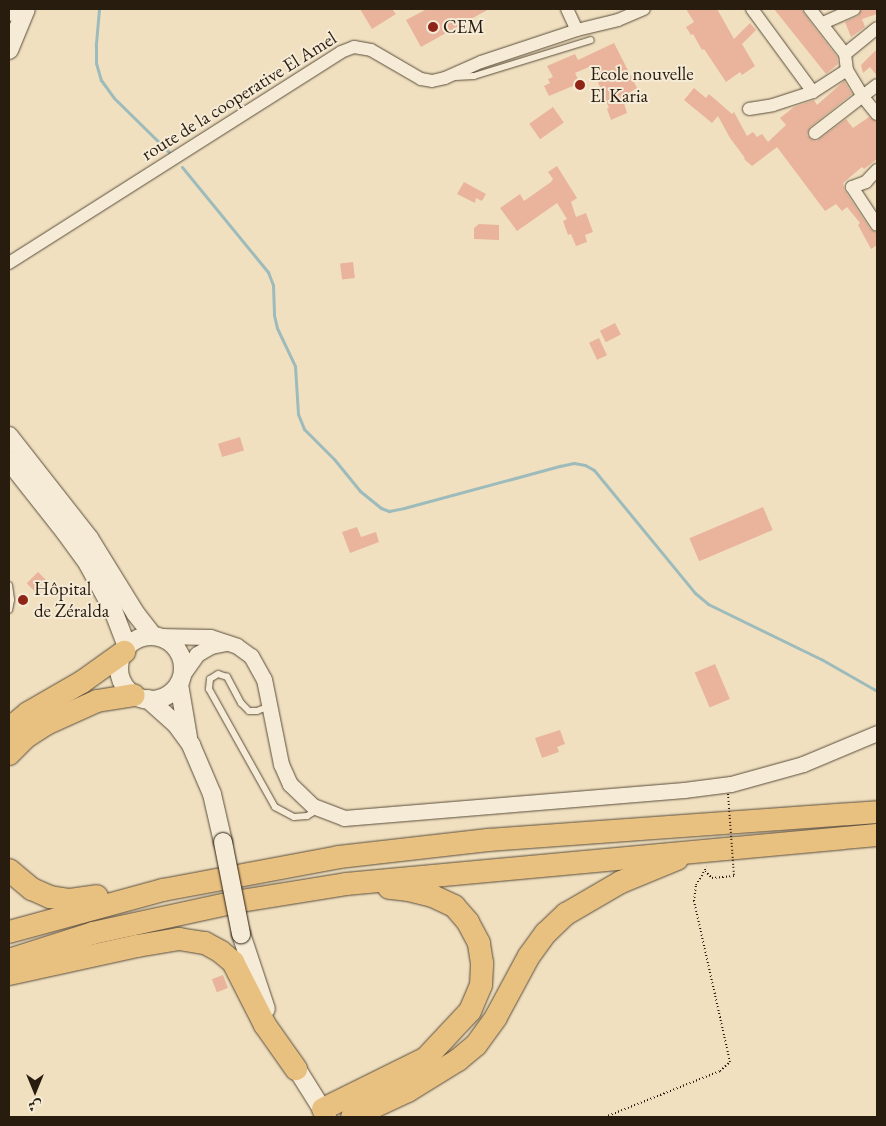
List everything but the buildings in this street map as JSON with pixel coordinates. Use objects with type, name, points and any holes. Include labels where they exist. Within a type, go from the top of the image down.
[{"type":"highway","points":[[9,729],[28,713],[82,682],[126,649]]},
{"type":"highway","points":[[9,754],[26,737],[46,724],[97,701],[141,697]]},
{"type":"highway","points":[[9,932],[163,890],[339,857],[412,847],[643,828],[877,812]]},
{"type":"highway","points":[[9,960],[94,933],[241,901],[346,884],[708,856],[877,835]]},
{"type":"highway","points":[[325,1113],[351,1107],[380,1110],[433,1076],[476,1045],[496,1017],[529,956],[546,933],[566,914],[621,882],[708,856]]},
{"type":"highway","points":[[9,870],[32,889],[60,899],[87,898],[140,885],[163,890]]},
{"type":"highway","points":[[346,884],[409,890],[433,896],[454,906],[468,922],[479,943],[482,963],[481,985],[470,1012],[452,1033],[426,1058],[351,1107]]},
{"type":"highway","points":[[9,974],[171,940],[205,943],[222,952],[233,962],[265,1025],[296,1069]]},
{"type":"main road","points":[[9,50],[26,9]]},
{"type":"main road","points":[[9,436],[89,538],[132,608],[155,636]]},
{"type":"main road","points":[[9,461],[88,564],[113,610],[126,649],[120,672],[124,685],[167,715],[190,745],[212,794],[241,934],[267,1011],[296,1069],[325,1113]]},
{"type":"main road","points":[[126,649],[139,638],[155,636],[169,641],[178,650],[183,661],[181,679],[190,745]]},
{"type":"main road","points":[[141,697],[166,696],[181,679]]},
{"type":"main road","points":[[308,1087],[351,1107]]},
{"type":"street","points":[[567,9],[577,30]]},
{"type":"street","name":"route de la cooperative El Amel","points":[[9,263],[341,52],[354,47],[371,50],[421,79],[432,81],[577,30],[618,20],[644,9]]},
{"type":"street","points":[[752,9],[813,92]]},
{"type":"street","points":[[810,9],[823,23],[845,54],[847,70],[863,97],[877,114]]},
{"type":"street","points":[[823,23],[854,9]]},
{"type":"street","points":[[845,54],[877,28]]},
{"type":"street","points":[[749,109],[773,105],[813,92],[847,70]]},
{"type":"street","points":[[815,133],[877,85]]},
{"type":"street","points":[[877,170],[866,182],[852,187],[877,225]]},
{"type":"street","points":[[155,636],[202,636],[227,642],[244,651],[257,663],[264,679],[285,774],[297,792],[318,809],[333,815],[354,818],[713,786],[744,781],[803,764],[877,733]]},
{"type":"street","points":[[181,679],[191,660],[204,650],[227,642]]},
{"type":"lane","points":[[445,78],[474,76],[591,40]]},
{"type":"lane","points":[[9,585],[11,600],[9,610]]},
{"type":"lane","points":[[270,706],[257,711],[249,711],[241,704],[228,677],[218,674],[210,679],[209,689],[274,807],[294,817],[307,816],[318,809]]},
{"type":"path","points":[[708,856],[712,878],[734,876],[728,794]]},
{"type":"path","points":[[605,1117],[720,1071],[730,1062],[694,901],[696,884],[708,856]]},
{"type":"waterway","points":[[99,9],[96,63],[101,80],[114,98],[171,154]]},
{"type":"waterway","points":[[182,167],[268,272],[273,285],[274,315],[277,328],[295,366],[298,414],[304,429],[334,459],[360,491],[381,508],[389,511],[404,508],[560,466],[574,463],[585,465],[594,470],[695,593],[708,604],[821,659],[877,691]]},
{"type":"place","name":"CEM","points":[[433,27]]},
{"type":"place","name":"Ecole nouvelle El Karia","points":[[580,85]]},
{"type":"place","name":"Hôpital de Zéralda","points":[[23,600]]}]
